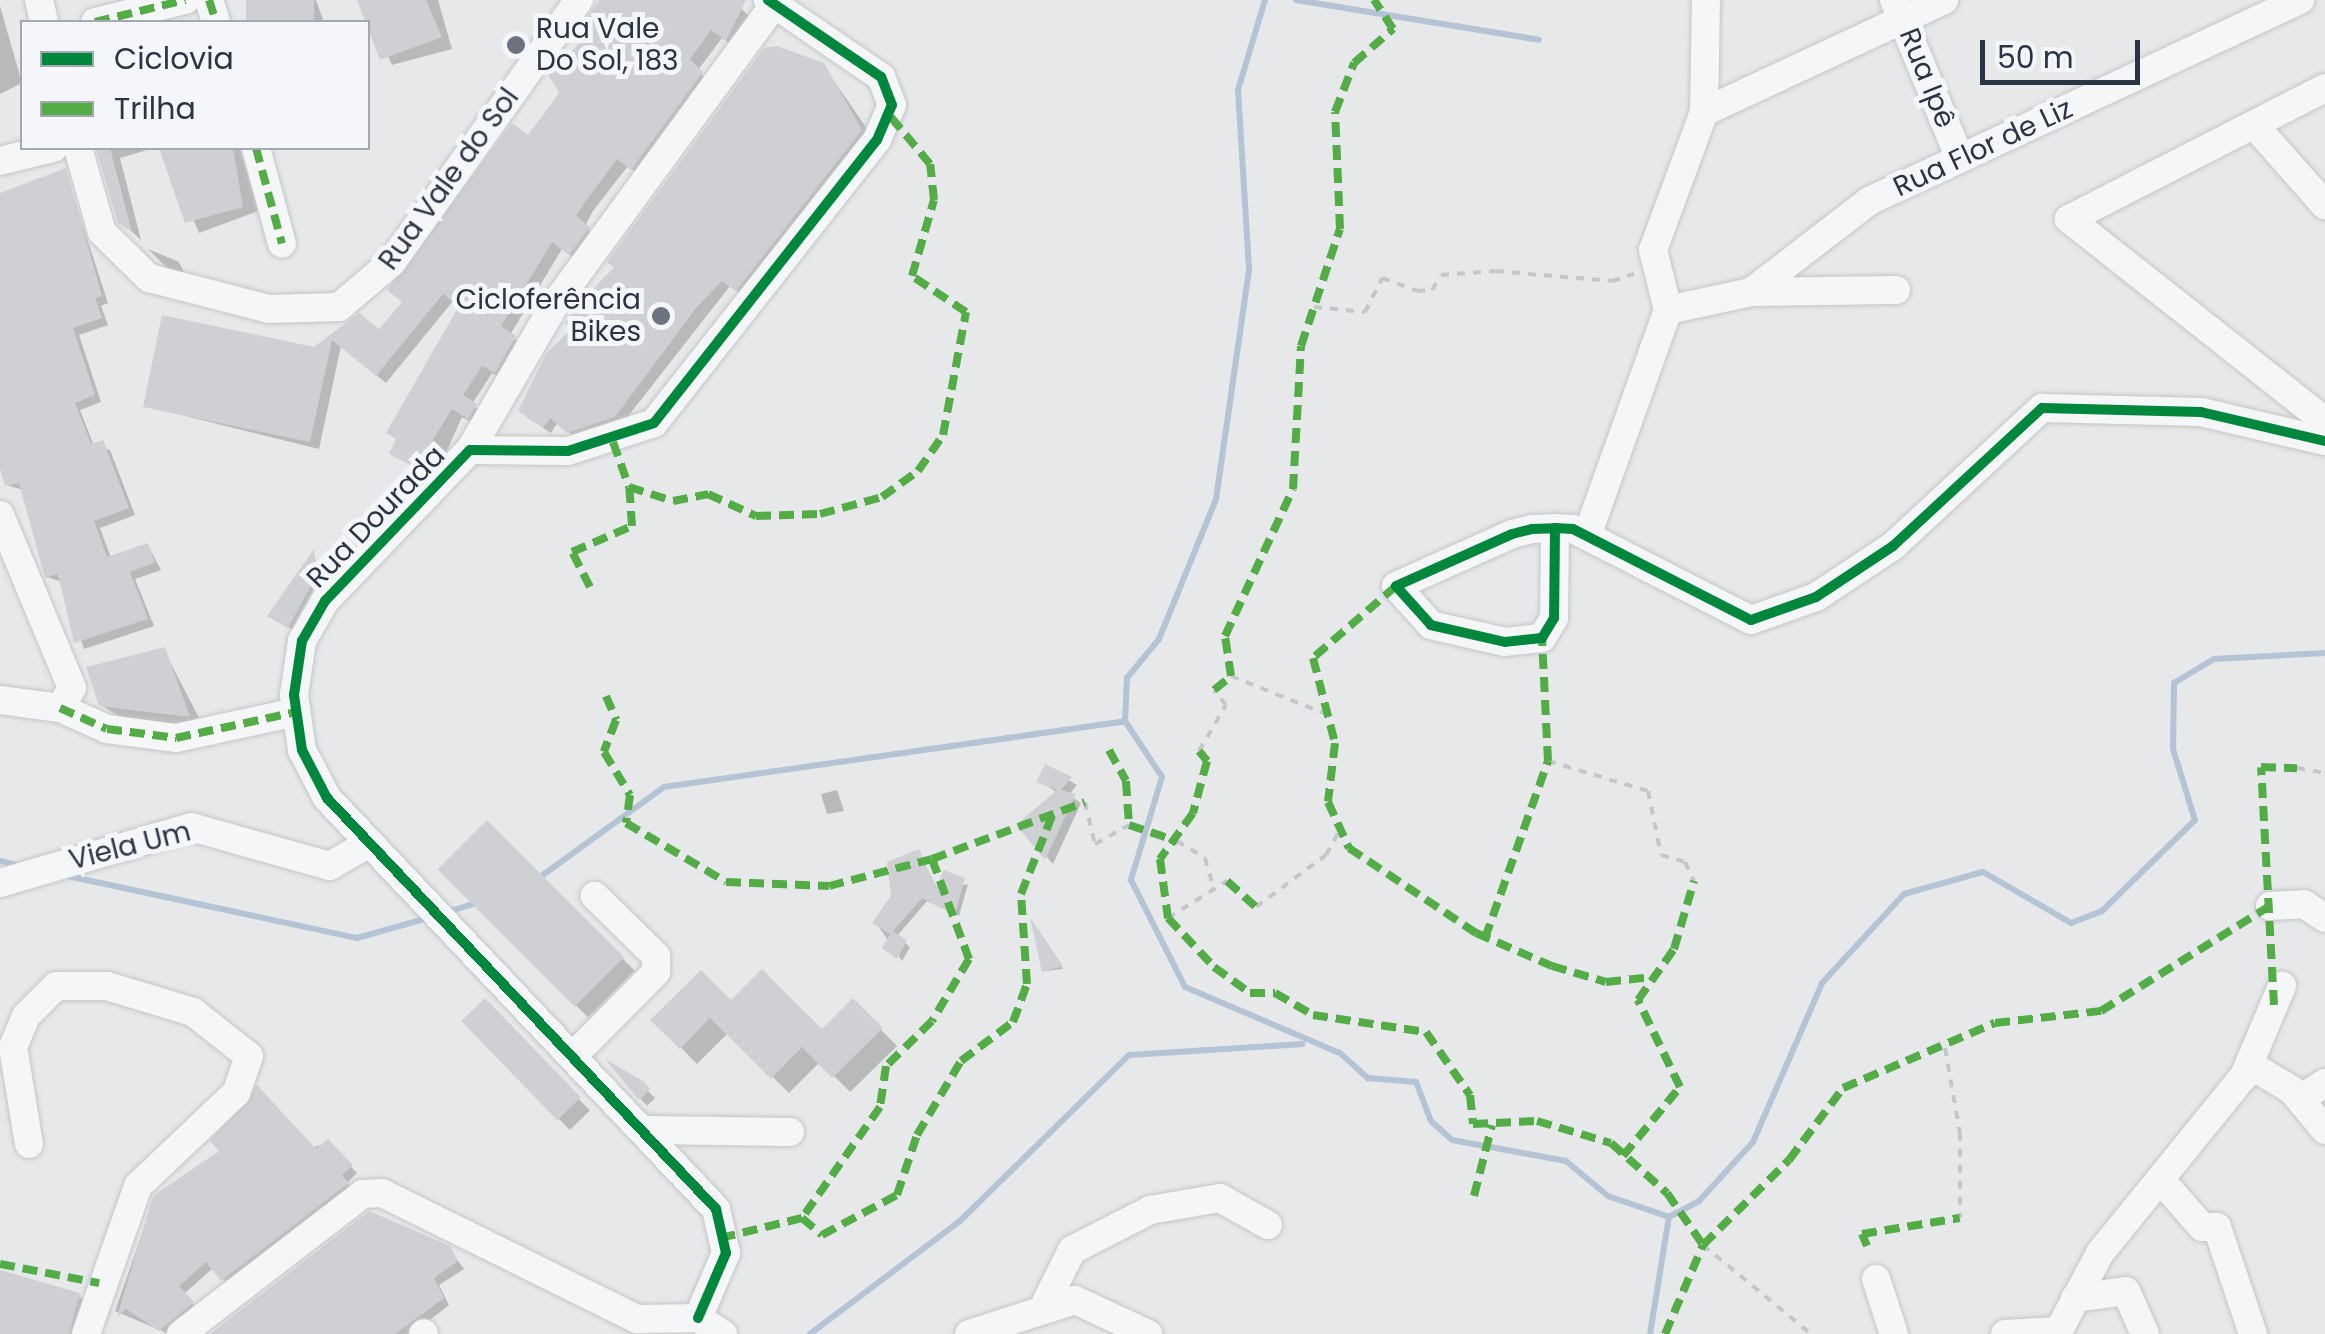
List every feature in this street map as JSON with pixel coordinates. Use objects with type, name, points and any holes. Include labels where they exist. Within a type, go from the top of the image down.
[{"type":"street","points":[[103,20],[185,0]]},
{"type":"street","name":"Rua Vale do Sol","points":[[79,150],[102,232],[149,278],[270,309],[340,307],[392,262],[579,0]]},
{"type":"street","points":[[1588,533],[1673,306],[1654,269],[1657,234],[1704,112],[1706,0]]},
{"type":"street","points":[[1704,112],[1898,10],[1944,0]]},
{"type":"street","name":"Rua Flor de Liz","points":[[1751,292],[1848,212],[1959,156],[2300,0]]},
{"type":"street","points":[[470,450],[565,289],[771,2]]},
{"type":"street","name":"Rua Dourada","points":[[698,1318],[723,1270],[722,1224],[648,1130],[369,843],[312,774],[296,712],[312,619],[470,450],[568,451],[654,423],[878,140],[892,106],[881,78],[771,2]]},
{"type":"street","name":"Rua Ipê","points":[[1898,10],[1959,156]]},
{"type":"street","points":[[2325,88],[2069,219],[2325,421]]},
{"type":"street","points":[[2255,126],[2325,205]]},
{"type":"street","points":[[0,161],[46,150]]},
{"type":"street","points":[[257,150],[282,244]]},
{"type":"street","points":[[1803,249],[1810,295]]},
{"type":"street","points":[[1673,306],[1751,292],[1810,295],[1896,290]]},
{"type":"street","points":[[1555,528],[1554,618],[1542,638],[1444,630],[1396,586],[1512,534],[1555,528],[1588,533],[1751,620],[1816,597],[1893,546],[2042,408],[2200,412],[2325,441]]},
{"type":"street","points":[[0,516],[70,676],[64,706]]},
{"type":"street","points":[[0,700],[64,706],[107,728],[176,738],[296,712]]},
{"type":"street","name":"Viela Um","points":[[0,883],[191,827],[330,866],[369,843]]},
{"type":"street","points":[[573,1056],[656,972],[656,956],[595,896]]},
{"type":"street","points":[[2270,906],[2304,904],[2325,918]]},
{"type":"street","points":[[29,1144],[6,1061],[18,1031],[50,990],[90,984],[218,1025],[248,1056],[236,1093],[138,1186],[86,1334]]},
{"type":"street","points":[[2005,1334],[2057,1333],[2075,1298],[2249,1064],[2282,986]]},
{"type":"street","points":[[2249,1064],[2292,1090],[2325,1130]]},
{"type":"street","points":[[648,1130],[790,1132]]},
{"type":"street","points":[[2161,1180],[2202,1227],[2216,1226],[2252,1334]]},
{"type":"street","points":[[181,1334],[363,1194],[382,1192],[637,1319],[698,1318],[723,1334]]},
{"type":"street","points":[[1046,1302],[1072,1250],[1150,1210],[1220,1198],[1268,1224]]},
{"type":"street","points":[[1876,1279],[1894,1334]]},
{"type":"street","points":[[2075,1298],[2126,1291],[2145,1334]]},
{"type":"street","points":[[969,1334],[1046,1302],[1103,1306],[1148,1334]]},
{"type":"path","points":[[1314,307],[1365,312],[1382,278],[1417,291],[1459,274],[1572,271],[1612,281],[1654,269]]},
{"type":"path","points":[[1231,676],[1331,716]]},
{"type":"path","points":[[1199,752],[1223,716],[1214,690]]},
{"type":"path","points":[[1548,760],[1648,791],[1661,855],[1685,862],[1694,881]]},
{"type":"path","points":[[2297,768],[2325,773]]},
{"type":"path","points":[[1085,802],[1095,844],[1129,826]]},
{"type":"path","points":[[1256,908],[1326,855],[1340,830]]},
{"type":"path","points":[[1177,841],[1205,858],[1214,889]]},
{"type":"path","points":[[1168,918],[1227,881]]},
{"type":"path","points":[[1946,1048],[1960,1133],[1960,1218]]},
{"type":"path","points":[[1703,1245],[1811,1334]]},
{"type":"building","points":[[246,0],[314,0],[314,20],[246,20]]},
{"type":"building","points":[[357,0],[426,0],[442,37],[380,60],[370,34],[370,20],[365,20]]},
{"type":"building","points":[[599,0],[746,0],[726,41],[711,30],[690,59],[703,72],[631,170],[617,159],[585,202],[576,216],[590,227],[569,255],[552,242],[501,326],[516,336],[495,373],[482,366],[463,395],[477,404],[468,419],[452,409],[429,446],[441,453],[424,472],[389,454],[396,439],[386,433],[459,306],[443,294],[376,376],[332,340],[310,442],[143,407],[162,315],[314,347],[359,313],[379,329],[402,302],[387,290],[512,123],[528,135],[559,93],[548,74],[593,30],[584,23]]},
{"type":"building","points":[[777,46],[824,63],[862,130],[736,291],[722,281],[697,307],[615,417],[567,433],[550,418],[543,428],[518,411],[546,354],[572,328],[565,323],[575,308],[614,267],[607,262],[764,48]]},
{"type":"building","points":[[97,150],[111,150],[132,232],[118,223]]},
{"type":"building","points":[[160,150],[233,150],[243,207],[185,223]]},
{"type":"building","points":[[66,168],[102,296],[95,298],[102,318],[73,328],[95,395],[75,403],[91,444],[103,440],[129,508],[94,521],[107,557],[148,543],[155,562],[130,572],[148,619],[74,643],[58,574],[45,578],[19,483],[5,486],[0,469],[0,193]]},
{"type":"building","points":[[314,549],[317,575],[288,628],[267,616]]},
{"type":"building","points":[[165,647],[190,717],[99,706],[86,667]]},
{"type":"building","points":[[1045,764],[1072,777],[1061,790],[1076,794],[1045,860],[1016,825],[1057,790],[1036,782]]},
{"type":"building","points":[[487,820],[624,957],[575,1007],[438,869]]},
{"type":"building","points":[[919,849],[936,888],[944,870],[965,878],[955,914],[922,898],[893,931],[907,940],[897,959],[882,948],[890,934],[872,923],[891,896],[887,862]]},
{"type":"building","points":[[1030,917],[1063,966],[1042,972]]},
{"type":"building","points":[[762,969],[822,1029],[853,998],[883,1028],[832,1078],[802,1047],[771,1079],[710,1018],[680,1049],[650,1020],[701,970],[731,1000]]},
{"type":"building","points":[[485,998],[581,1097],[557,1120],[461,1021]]},
{"type":"building","points":[[605,1059],[643,1081],[650,1089],[639,1100]]},
{"type":"building","points":[[257,1085],[316,1149],[328,1139],[353,1165],[342,1175],[349,1183],[221,1281],[206,1262],[179,1286],[194,1302],[159,1331],[126,1309],[117,1317],[153,1196],[219,1151],[210,1141]]},
{"type":"building","points":[[369,1211],[450,1246],[458,1261],[434,1278],[444,1298],[395,1334],[210,1334]]},
{"type":"building","points":[[0,1270],[80,1293],[69,1334],[0,1334]]},
{"type":"waterway","points":[[1125,721],[1127,678],[1159,639],[1216,499],[1249,269],[1238,90],[1265,0]]},
{"type":"waterway","points":[[1296,0],[1539,40]]},
{"type":"waterway","points":[[1125,721],[1162,777],[1131,880],[1185,987],[1340,1053],[1368,1078],[1416,1082],[1431,1121],[1452,1140],[1566,1161],[1608,1196],[1669,1217],[1699,1201],[1753,1142],[1822,983],[1904,894],[1983,872],[2071,923],[2102,911],[2195,820],[2173,749],[2174,683],[2214,659],[2325,653]]},
{"type":"waterway","points":[[536,880],[664,787],[1125,721]]},
{"type":"waterway","points":[[0,861],[21,866]]},
{"type":"waterway","points":[[63,875],[357,938],[431,917]]},
{"type":"waterway","points":[[447,912],[479,902]]},
{"type":"waterway","points":[[810,1334],[960,1221],[1129,1055],[1303,1044]]},
{"type":"waterway","points":[[1650,1334],[1669,1217]]},
{"type":"marked path","points":[[103,20],[185,0]]},
{"type":"marked path","points":[[209,0],[215,20]]},
{"type":"marked path","points":[[1214,690],[1231,676],[1225,636],[1293,489],[1301,346],[1340,229],[1335,112],[1354,63],[1393,29],[1374,0]]},
{"type":"marked path","points":[[590,587],[572,552],[632,526],[629,487],[673,501],[708,494],[756,516],[820,514],[882,497],[918,471],[943,435],[966,312],[912,276],[934,200],[930,164],[890,116]]},
{"type":"marked path","points":[[257,150],[282,244]]},
{"type":"marked path","points":[[613,442],[629,487]]},
{"type":"marked path","points":[[1396,586],[1313,658],[1335,743],[1328,802],[1349,848],[1476,933],[1552,966],[1606,982],[1652,977]]},
{"type":"marked path","points":[[1485,938],[1548,761],[1542,638]]},
{"type":"marked path","points":[[606,696],[616,720],[604,752],[630,795],[626,823],[726,882],[829,886],[932,859],[969,959],[932,1021],[886,1066],[880,1107],[802,1218],[725,1237]]},
{"type":"marked path","points":[[60,708],[107,729],[176,738],[296,712]]},
{"type":"marked path","points":[[1109,750],[1126,781],[1129,825],[1177,841]]},
{"type":"marked path","points":[[1199,751],[1207,761],[1193,813],[1160,859],[1168,918],[1214,967],[1250,993],[1275,993],[1313,1015],[1426,1032],[1470,1095],[1473,1124],[1537,1121],[1611,1143],[1667,1193],[1703,1245]]},
{"type":"marked path","points":[[2274,1005],[2261,767],[2297,768]]},
{"type":"marked path","points":[[932,859],[1085,802]]},
{"type":"marked path","points":[[802,1218],[822,1235],[897,1195],[917,1135],[961,1061],[1013,1022],[1027,984],[1021,894],[1053,813]]},
{"type":"marked path","points":[[1227,881],[1256,907]]},
{"type":"marked path","points":[[1623,1156],[1680,1087],[1638,1000],[1674,949],[1694,881]]},
{"type":"marked path","points":[[1665,1334],[1703,1245],[1789,1160],[1843,1088],[1995,1023],[2101,1011],[2270,906]]},
{"type":"marked path","points":[[1474,1196],[1492,1125]]},
{"type":"marked path","points":[[1867,1246],[1862,1234],[1960,1218]]},
{"type":"marked path","points":[[0,1264],[99,1283]]},
{"type":"cycle path","points":[[698,1318],[726,1253],[716,1209],[327,798],[302,750],[294,695],[302,641],[325,601],[470,450],[568,451],[654,423],[877,140],[892,105],[881,77],[768,0]]},
{"type":"cycle path","points":[[1555,528],[1554,618],[1542,638],[1505,642],[1431,625],[1396,586],[1512,534],[1532,529],[1555,528],[1573,529],[1751,620],[1816,597],[1893,546],[2042,408],[2201,412],[2325,441]]},
{"type":"place","name":"Rua Vale Do Sol, 183","points":[[516,45]]},
{"type":"place","name":"Cicloferência Bikes","points":[[661,316]]}]
